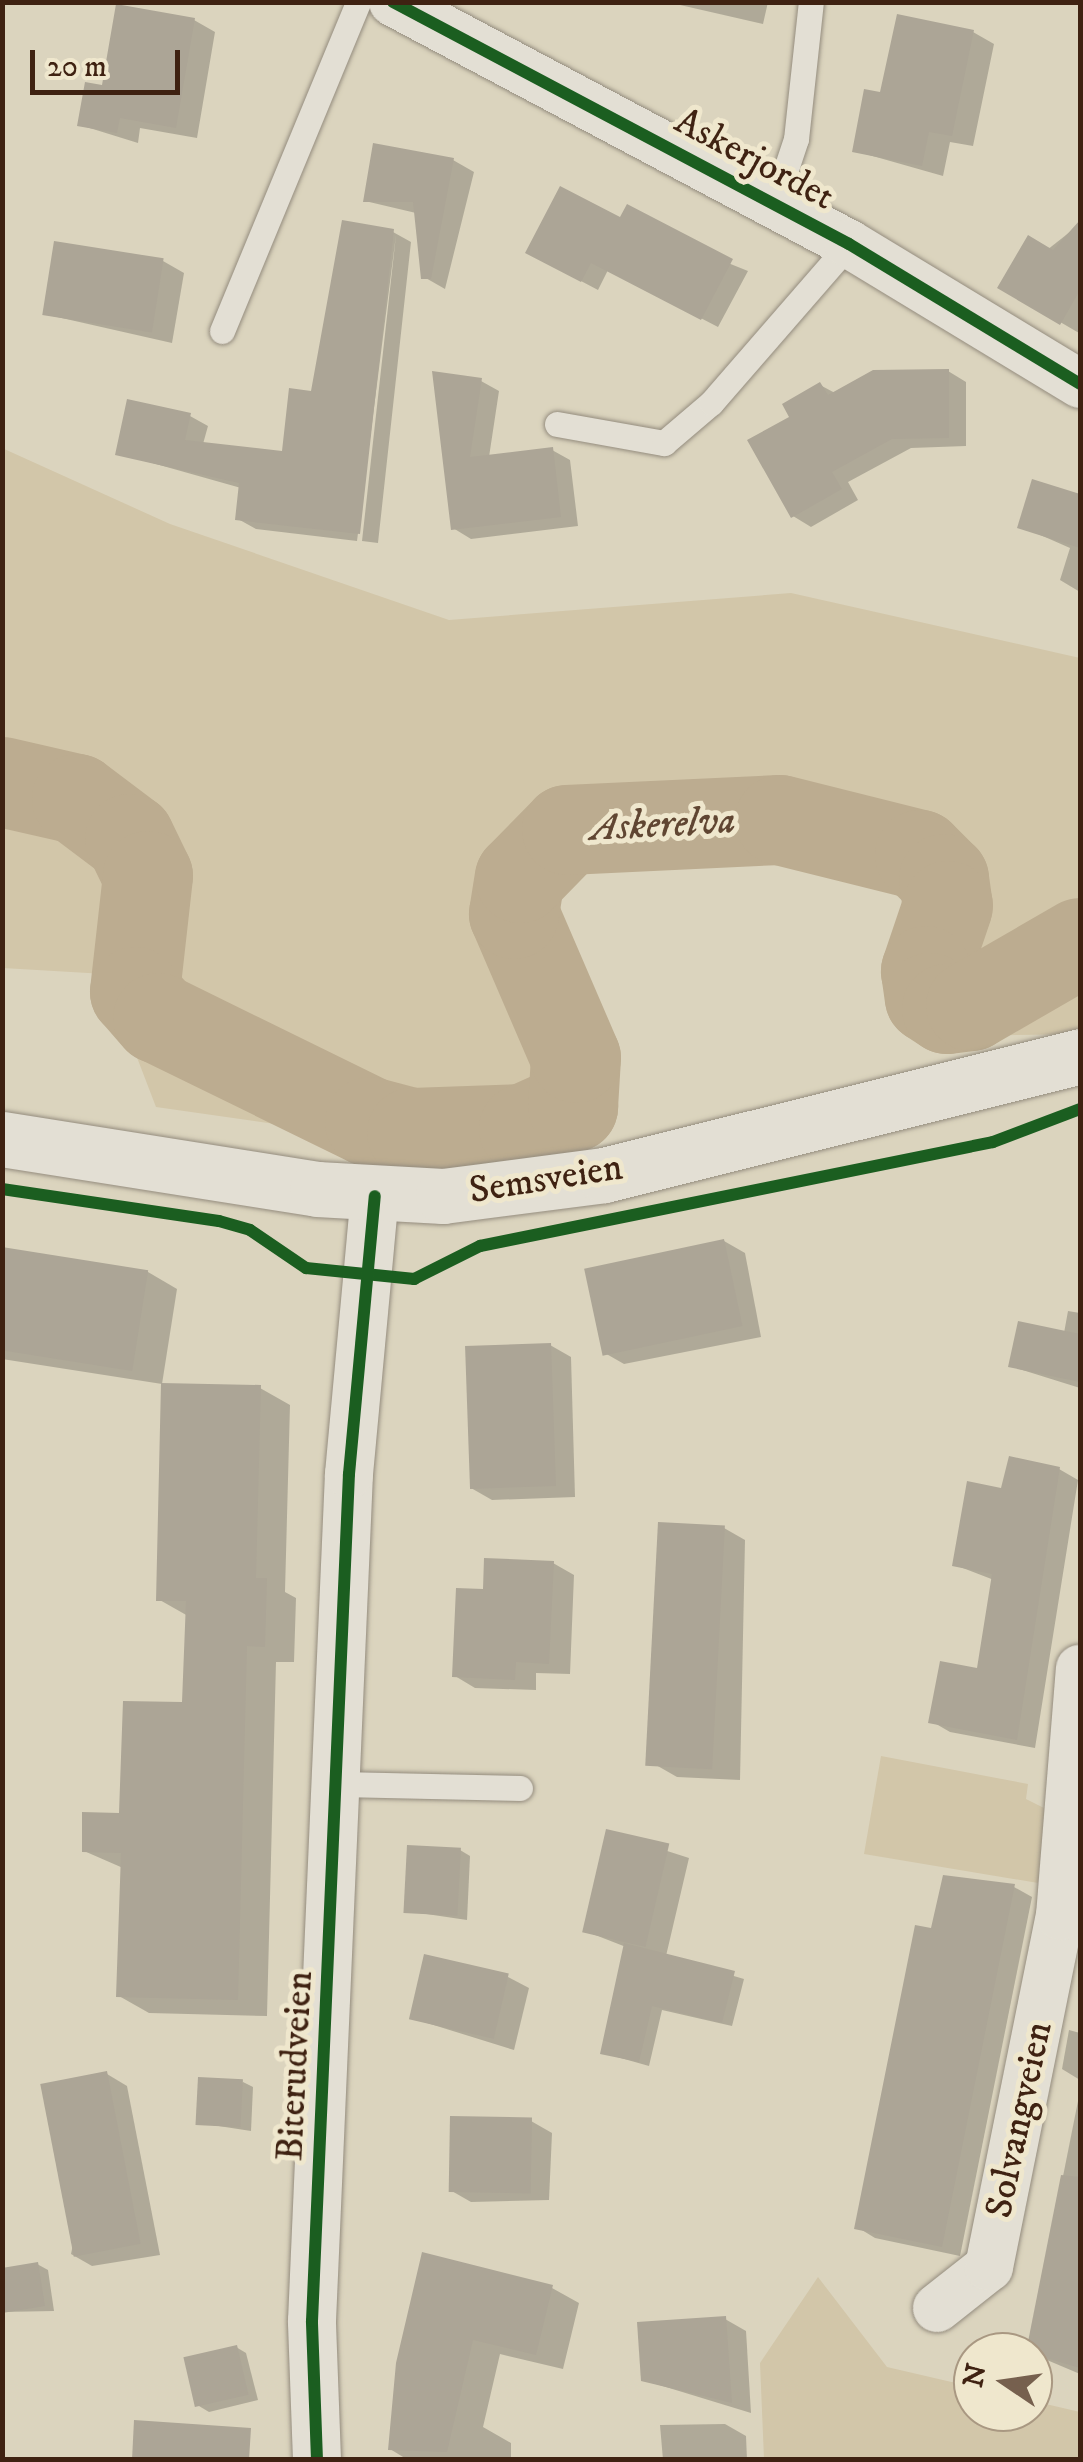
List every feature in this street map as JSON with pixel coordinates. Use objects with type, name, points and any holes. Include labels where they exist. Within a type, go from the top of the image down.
[{"type":"main road","name":"Semsveien","points":[[2,1139],[375,1196],[604,1174],[1080,1056]]},
{"type":"street","name":"Askerjordet","points":[[393,2],[848,244],[1080,384]]},
{"type":"street","name":"Biterudveien","points":[[317,2460],[312,2321],[341,1784],[348,1474],[375,1196]]},
{"type":"street","name":"Solvangveien","points":[[937,2308],[989,2267],[1071,1908],[1080,1669]]},
{"type":"lane","points":[[222,331],[358,2]]},
{"type":"lane","points":[[774,205],[796,140],[811,2]]},
{"type":"lane","points":[[556,424],[664,443],[711,403],[848,244]]},
{"type":"lane","points":[[341,1784],[520,1788]]},
{"type":"shaded area","points":[[2,448],[170,524],[449,620],[791,593],[1080,658],[1080,1034],[955,1036],[930,998],[926,971],[948,906],[944,880],[920,855],[781,820],[658,821],[567,830],[520,878],[514,914],[525,951],[576,1058],[573,1107],[373,1138],[156,1107],[105,974],[3,968]]},
{"type":"shaded area","points":[[881,1756],[1028,1784],[1026,1799],[1046,1809],[1038,1883],[864,1854]]},
{"type":"shaded area","points":[[818,2277],[887,2367],[953,2382],[953,2432],[1053,2432],[1053,2406],[1080,2412],[1080,2459],[764,2459],[760,2363]]},
{"type":"building","points":[[116,4],[195,18],[176,128],[120,118],[117,133],[77,126],[85,82],[102,85]]},
{"type":"building","points":[[897,14],[974,30],[952,136],[929,132],[922,166],[852,152],[864,89],[880,92]]},
{"type":"building","points":[[373,143],[454,158],[431,279],[421,279],[413,202],[363,202]]},
{"type":"building","points":[[560,186],[620,217],[627,204],[733,259],[701,320],[591,263],[581,282],[525,253]]},
{"type":"building","points":[[342,220],[394,229],[360,534],[235,520],[239,483],[115,455],[127,399],[191,413],[185,440],[282,451],[289,388],[311,391]]},
{"type":"building","points":[[1080,220],[1080,290],[1060,325],[997,288],[1028,235],[1053,250]]},
{"type":"building","points":[[54,241],[164,258],[152,332],[42,315]]},
{"type":"building","points":[[949,369],[949,438],[892,439],[832,472],[842,489],[791,518],[747,440],[789,417],[782,404],[820,382],[828,395],[873,370]]},
{"type":"building","points":[[432,371],[482,378],[470,457],[553,447],[561,517],[451,530]]},
{"type":"building","points":[[1032,479],[1080,494],[1080,548],[1017,528]]},
{"type":"building","points":[[724,1239],[743,1326],[603,1356],[584,1269]]},
{"type":"building","points":[[2,1247],[148,1270],[132,1371],[2,1350]]},
{"type":"building","points":[[1018,1321],[1080,1334],[1080,1382],[1008,1367]]},
{"type":"building","points":[[551,1343],[556,1486],[470,1489],[465,1346]]},
{"type":"building","points":[[161,1383],[261,1385],[256,1578],[267,1578],[265,1647],[247,1646],[238,2000],[116,1997],[121,1853],[82,1852],[82,1812],[119,1813],[123,1701],[182,1702],[186,1601],[156,1601]]},
{"type":"building","points":[[1009,1456],[1060,1467],[1017,1740],[928,1723],[940,1661],[977,1668],[992,1574],[952,1566],[967,1481],[1001,1488]]},
{"type":"building","points":[[658,1522],[725,1526],[712,1769],[645,1766]]},
{"type":"building","points":[[484,1558],[554,1561],[549,1664],[516,1662],[515,1680],[452,1677],[456,1588],[483,1589]]},
{"type":"building","points":[[606,1829],[669,1844],[645,1947],[582,1932]]},
{"type":"building","points":[[407,1845],[461,1848],[457,1916],[403,1913]]},
{"type":"building","points":[[943,1875],[1015,1884],[942,2247],[854,2229],[915,1925],[931,1928]]},
{"type":"building","points":[[624,1943],[735,1971],[722,2023],[652,2006],[639,2062],[600,2054]]},
{"type":"building","points":[[424,1954],[509,1974],[494,2039],[409,2019]]},
{"type":"building","points":[[107,2071],[141,2244],[74,2257],[40,2084]]},
{"type":"building","points":[[198,2077],[243,2079],[240,2127],[195,2125]]},
{"type":"building","points":[[450,2116],[532,2117],[531,2193],[449,2192]]},
{"type":"building","points":[[1061,2175],[1080,2177],[1080,2368],[1053,2360],[1053,2332],[1030,2332]]},
{"type":"building","points":[[422,2252],[553,2285],[536,2355],[473,2340],[447,2452],[388,2450],[396,2363]]},
{"type":"building","points":[[38,2262],[45,2306],[2,2313],[2,2268]]},
{"type":"building","points":[[726,2316],[732,2403],[641,2381],[637,2322]]},
{"type":"building","points":[[237,2345],[248,2395],[195,2407],[183,2357]]},
{"type":"building","points":[[134,2420],[251,2428],[249,2460],[132,2460]]},
{"type":"waterway","name":"Askerelva","points":[[2,782],[77,799],[130,839],[148,876],[135,992],[158,1018],[370,1122],[412,1133],[524,1129],[573,1107],[576,1058],[514,914],[520,878],[567,830],[780,820],[920,855],[944,879],[948,906],[926,971],[930,998],[947,1009],[971,1006],[1080,943]]},
{"type":"cycle path","points":[[393,2],[849,244],[1080,384]]},
{"type":"cycle path","points":[[2,1189],[219,1221],[250,1230],[306,1268],[414,1279],[480,1246],[993,1142],[1080,1109]]},
{"type":"cycle path","points":[[317,2460],[312,2321],[349,1474],[375,1196]]}]
